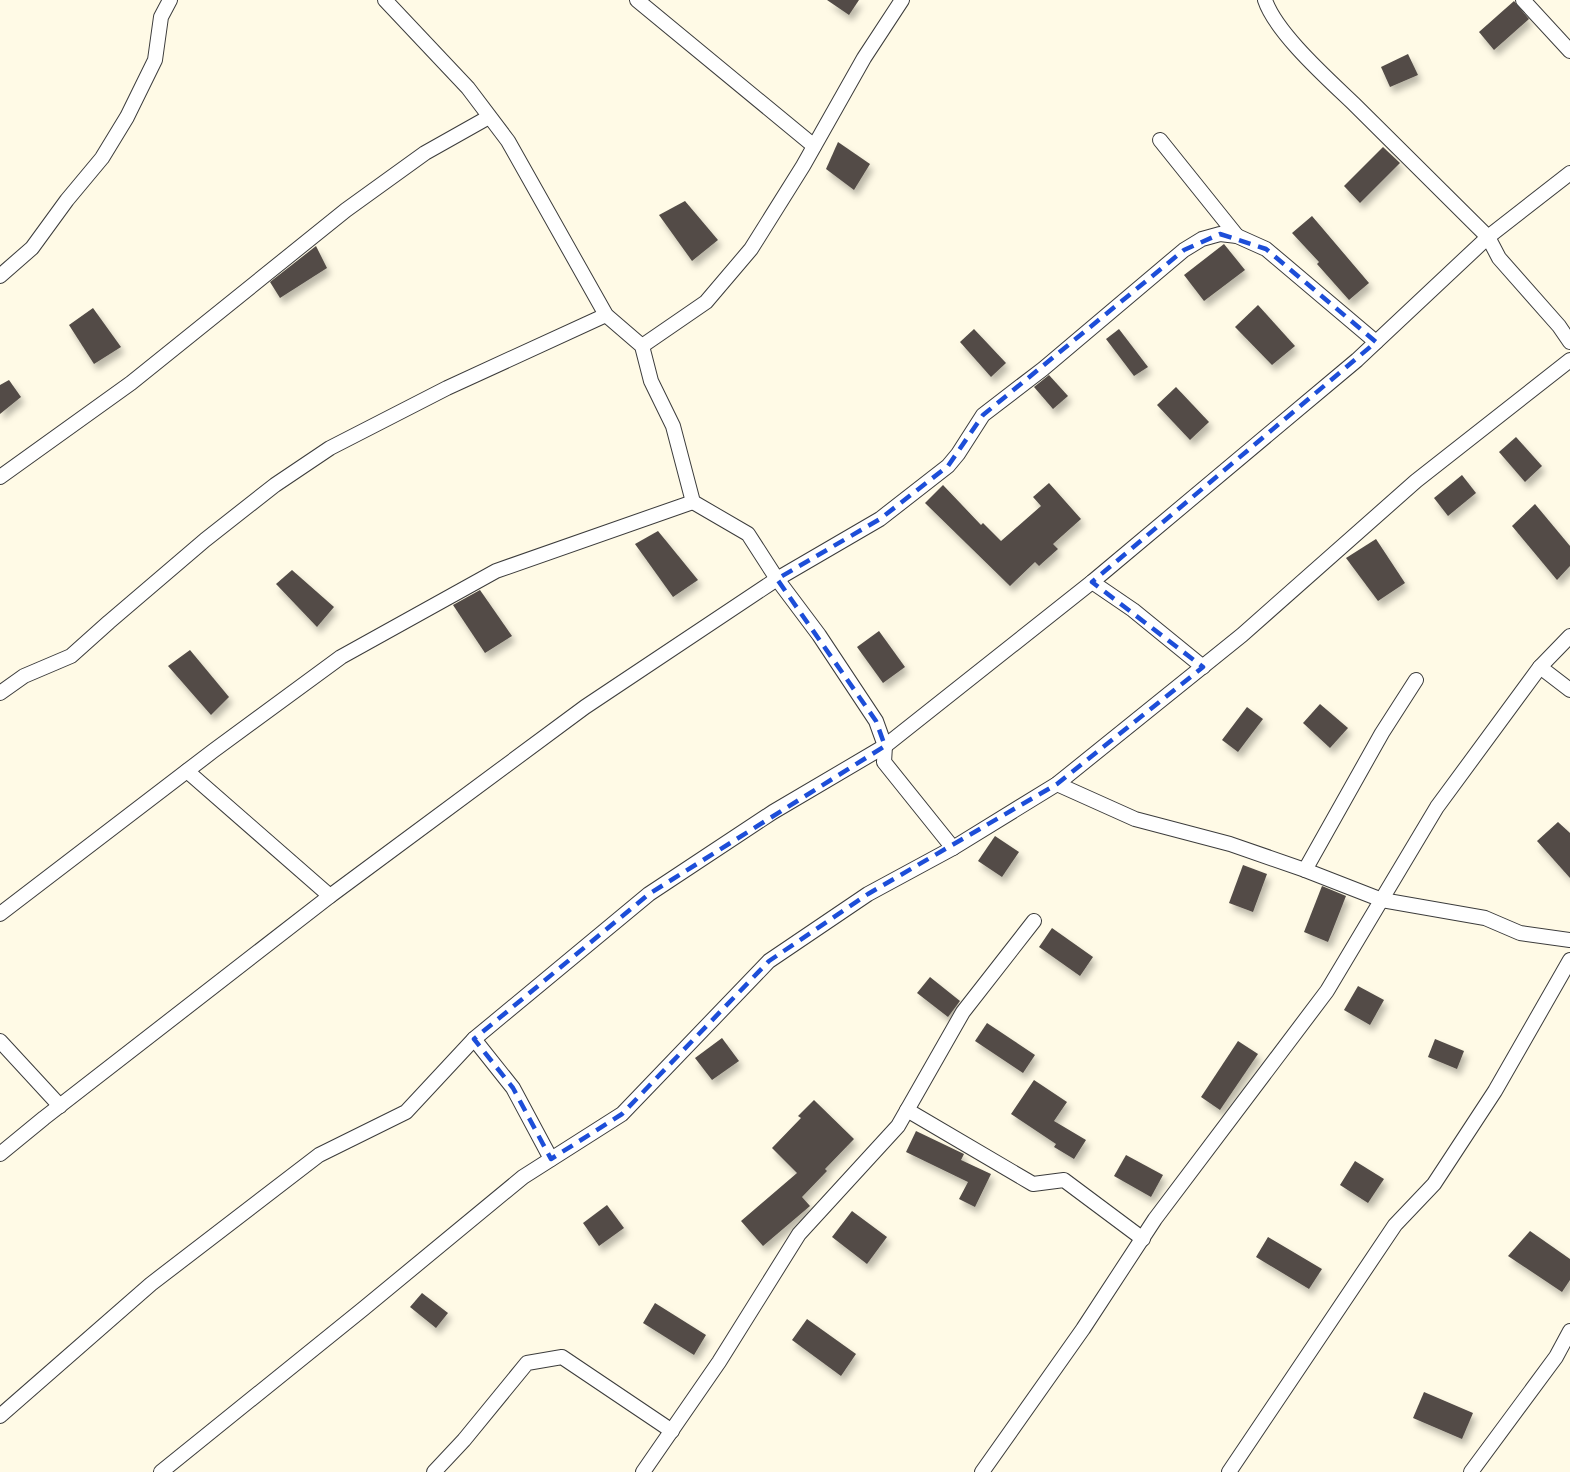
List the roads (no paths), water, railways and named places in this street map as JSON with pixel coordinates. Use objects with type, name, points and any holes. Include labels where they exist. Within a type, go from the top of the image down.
[{"type":"street","points":[[0,276],[32,249],[67,200],[102,158],[128,117],[155,60],[161,17],[170,0]]},
{"type":"street","points":[[385,0],[468,88],[508,141],[606,315],[642,346],[651,381],[673,426],[693,502],[748,534],[876,720],[885,746],[884,762],[953,848]]},
{"type":"street","points":[[637,0],[814,146]]},
{"type":"street","points":[[642,346],[706,302],[751,249],[864,58],[902,0]]},
{"type":"street","points":[[1265,0],[1269,11],[1283,31],[1324,75],[1488,237],[1499,258],[1559,326],[1570,342]]},
{"type":"street","points":[[1523,0],[1570,51]]},
{"type":"street","points":[[0,477],[130,383],[346,210],[425,153],[489,117]]},
{"type":"street","points":[[1160,140],[1237,236]]},
{"type":"street","points":[[0,1416],[151,1284],[319,1155],[406,1112],[474,1039],[649,894],[773,812],[885,746],[1092,582],[1376,342],[1488,237],[1570,172]]},
{"type":"street","points":[[0,1154],[330,896],[585,707],[777,579],[880,519],[948,466],[983,415],[1043,369],[1184,250],[1202,238],[1220,234],[1237,236],[1266,249],[1376,342]]},
{"type":"street","points":[[0,693],[24,676],[71,656],[206,540],[275,485],[330,448],[447,388],[606,315]]},
{"type":"street","points":[[161,1472],[523,1177],[622,1114],[769,962],[868,894],[953,848],[1057,784],[1242,634],[1416,481],[1570,360]]},
{"type":"street","points":[[0,914],[341,657],[496,571],[693,502]]},
{"type":"street","points":[[1092,582],[1133,610],[1203,666]]},
{"type":"street","points":[[982,1472],[1083,1329],[1143,1239],[1327,991],[1437,807],[1540,667],[1570,636]]},
{"type":"street","points":[[1540,667],[1570,690]]},
{"type":"street","points":[[1305,870],[1382,733],[1416,680]]},
{"type":"street","points":[[187,771],[330,896]]},
{"type":"street","points":[[1057,784],[1135,819],[1230,844],[1382,900],[1485,918],[1520,933],[1570,940]]},
{"type":"street","points":[[644,1472],[719,1362],[799,1234],[898,1126],[963,1012],[1034,921]]},
{"type":"street","points":[[1229,1472],[1395,1225],[1434,1184],[1495,1091],[1570,960]]},
{"type":"street","points":[[474,1039],[513,1088],[551,1159]]},
{"type":"street","points":[[0,1041],[60,1106]]},
{"type":"street","points":[[907,1110],[1033,1184],[1064,1180],[1143,1239]]},
{"type":"street","points":[[1471,1472],[1556,1357],[1570,1331]]},
{"type":"street","points":[[434,1472],[464,1440],[527,1363],[550,1359],[562,1357],[672,1431]]}]
